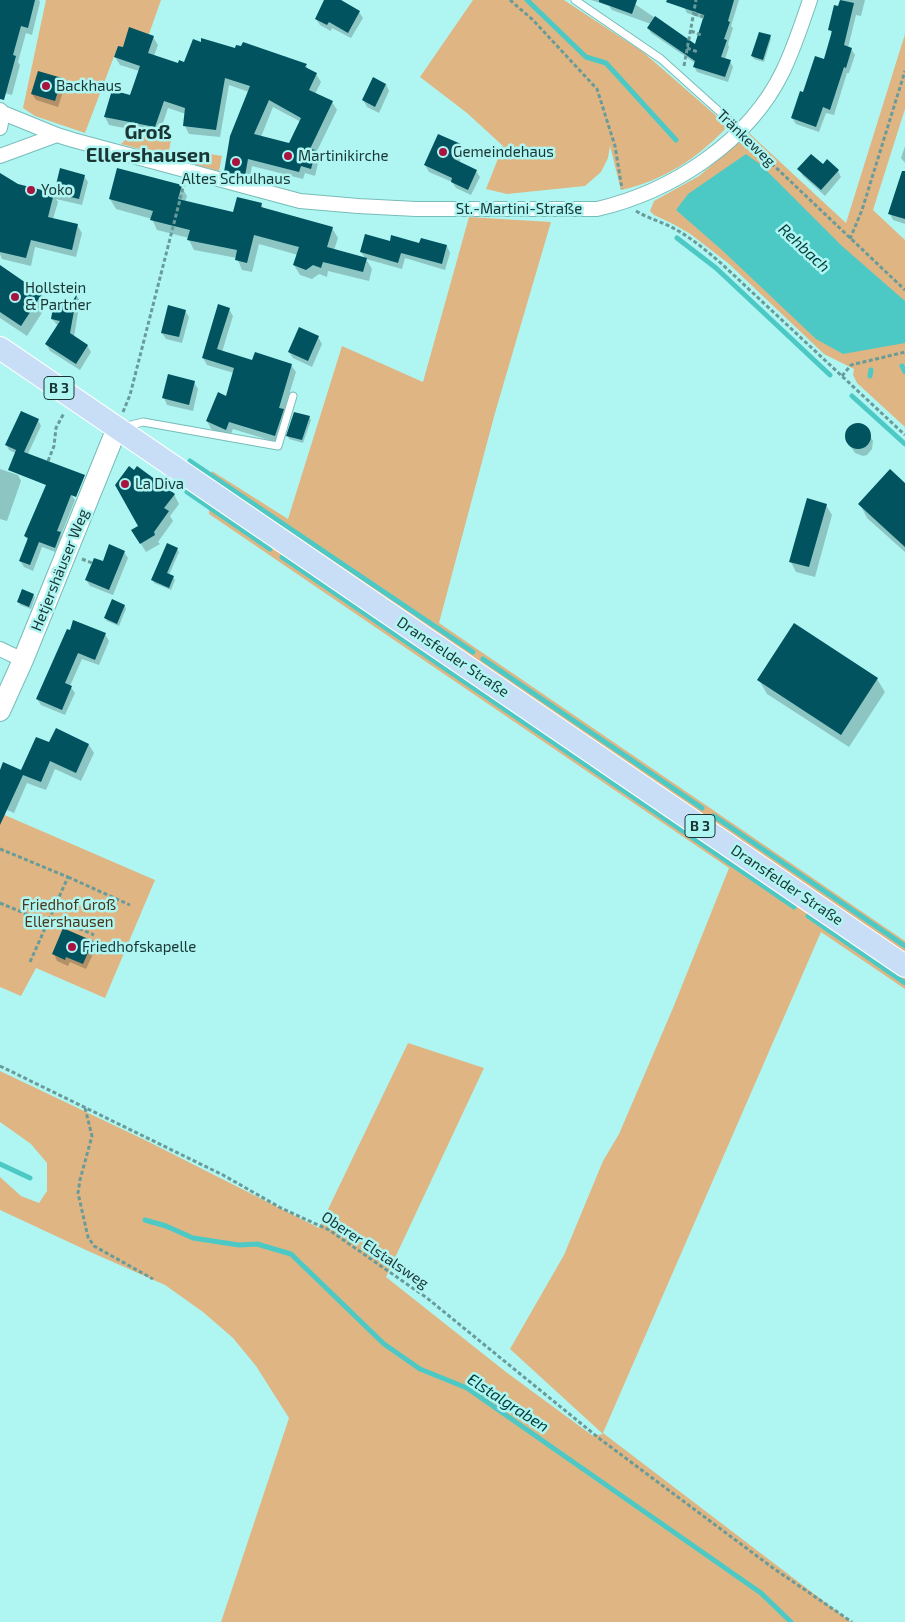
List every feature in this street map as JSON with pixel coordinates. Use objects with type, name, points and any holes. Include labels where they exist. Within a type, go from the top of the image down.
[{"type":"main road","name":"Dransfelder Straße","points":[[0,348],[905,966]]},
{"type":"street","name":"St.-Martini-Straße","points":[[1,112],[56,136],[284,198],[313,203],[416,209],[597,209],[624,203],[666,185],[686,173],[739,132],[759,110],[783,72],[810,0]]},
{"type":"street","points":[[0,128],[1,112]]},
{"type":"street","points":[[0,156],[56,136]]},
{"type":"street","name":"Hetjershäuser Weg","points":[[0,711],[23,660],[117,428]]},
{"type":"street","points":[[0,649],[23,660]]},
{"type":"lane","name":"Tränkeweg","points":[[575,0],[661,59],[731,122],[739,132]]},
{"type":"lane","points":[[117,428],[143,422],[278,446],[293,396]]},
{"type":"path","points":[[510,0],[533,20],[597,89],[615,146],[624,203],[646,217],[674,228],[723,265],[905,434]]},
{"type":"path","points":[[682,78],[696,0]]},
{"type":"path","points":[[694,14],[704,17]]},
{"type":"path","points":[[690,31],[701,34]]},
{"type":"path","points":[[687,48],[698,52]]},
{"type":"path","points":[[850,239],[862,210],[905,71]]},
{"type":"path","name":"Tränkeweg","points":[[739,132],[905,290]]},
{"type":"path","points":[[117,428],[130,394],[187,171]]},
{"type":"path","points":[[842,376],[851,366],[905,352]]},
{"type":"path","points":[[48,461],[54,446],[56,428],[66,408]]},
{"type":"path","points":[[0,849],[130,905]]},
{"type":"path","points":[[30,962],[68,877]]},
{"type":"path","points":[[0,903],[48,923],[64,922],[94,936]]},
{"type":"path","name":"Oberer Elstalsweg","points":[[0,1066],[223,1175],[280,1208],[329,1230],[427,1298],[600,1439],[773,1568],[852,1622]]},
{"type":"path","points":[[85,1108],[92,1136],[78,1193],[88,1237],[94,1246],[153,1280]]},
{"type":"green space","points":[[46,0],[161,0],[142,54],[118,46],[85,133],[35,116],[23,108]]},
{"type":"green space","points":[[473,0],[564,0],[643,52],[728,126],[717,138],[679,167],[651,181],[621,190],[610,146],[608,158],[601,172],[585,186],[507,194],[486,189],[503,146],[467,113],[420,77]]},
{"type":"green space","points":[[905,34],[905,109],[873,210],[905,240],[905,427],[857,383],[853,375],[854,369],[824,354],[728,263],[689,233],[654,215],[650,211],[654,201],[699,176],[749,133],[846,223]]},
{"type":"green space","points":[[136,134],[171,140],[169,151],[162,155],[121,144],[130,135]]},
{"type":"green space","points":[[188,150],[222,156],[219,171],[185,162]]},
{"type":"green space","points":[[469,217],[551,222],[495,413],[439,623],[905,941],[905,954],[210,480],[212,471],[288,519],[342,346],[423,382]]},
{"type":"green space","points":[[209,502],[905,976],[905,989],[821,932],[603,1433],[851,1622],[221,1622],[289,1418],[256,1366],[233,1338],[203,1312],[165,1285],[0,1210],[0,1177],[21,1196],[39,1203],[47,1191],[47,1163],[31,1144],[0,1122],[0,1071],[145,1140],[319,1228],[408,1043],[484,1068],[386,1277],[506,1372],[593,1436],[603,1434],[510,1349],[564,1255],[603,1161],[619,1134],[673,1008],[729,868],[209,514]]},
{"type":"green space","name":"Friedhof Groß Ellershausen","points":[[0,813],[155,880],[105,998],[36,968],[21,996],[0,987]]},
{"type":"water","points":[[746,154],[761,165],[842,246],[905,301],[905,343],[843,354],[816,339],[723,251],[676,210],[688,194]]},
{"type":"building","points":[[0,0],[35,0],[28,28],[21,26],[13,55],[16,56],[4,100],[0,99]]},
{"type":"building","points":[[324,0],[341,0],[360,11],[348,33],[329,22],[327,25],[315,19]]},
{"type":"building","points":[[599,0],[637,0],[632,14],[599,2]]},
{"type":"building","points":[[667,0],[734,0],[728,21],[730,22],[724,39],[727,40],[721,57],[731,60],[725,77],[693,67],[695,61],[647,28],[655,16],[695,44],[704,15],[666,2]]},
{"type":"building","points":[[840,0],[854,3],[844,45],[852,48],[830,110],[823,107],[816,127],[791,118],[800,91],[803,92],[815,56],[824,59],[832,31],[828,30],[834,5],[838,6]]},
{"type":"building","points":[[129,27],[154,36],[148,53],[178,63],[179,60],[184,62],[193,39],[201,42],[201,38],[235,48],[236,45],[241,46],[243,42],[307,64],[305,67],[317,73],[309,90],[333,101],[310,149],[316,150],[311,169],[301,166],[299,172],[248,159],[245,176],[224,172],[230,136],[250,86],[225,78],[216,130],[183,126],[185,108],[164,101],[155,127],[104,117],[112,90],[130,95],[140,66],[114,57],[118,46],[123,47]],"holes":[[[269,100],[301,118],[289,143],[254,134]]]},
{"type":"building","points":[[759,32],[771,35],[763,60],[751,56]]},
{"type":"building","name":"Backhaus","points":[[38,71],[62,78],[55,101],[31,94]]},
{"type":"building","points":[[373,77],[386,84],[375,107],[362,100]]},
{"type":"building","name":"Gemeindehaus","points":[[438,134],[461,144],[454,159],[477,170],[468,190],[451,182],[452,178],[424,165]]},
{"type":"building","points":[[811,154],[823,164],[827,159],[839,170],[821,190],[797,169]]},
{"type":"building","points":[[60,168],[85,175],[79,199],[54,193]]},
{"type":"building","points":[[117,168],[182,185],[178,199],[233,212],[237,197],[262,203],[261,207],[333,227],[327,247],[367,258],[363,272],[323,262],[321,268],[313,265],[306,270],[293,265],[299,247],[254,235],[247,263],[235,260],[237,250],[187,240],[190,230],[150,220],[153,211],[109,199]]},
{"type":"building","points":[[902,171],[905,171],[905,219],[888,214]]},
{"type":"building","points":[[0,173],[18,184],[54,193],[48,217],[78,224],[72,250],[31,240],[26,258],[0,252]]},
{"type":"building","points":[[365,234],[390,241],[391,235],[419,243],[421,238],[447,245],[442,264],[401,253],[398,263],[360,252]]},
{"type":"building","points":[[0,265],[42,294],[21,326],[0,312]]},
{"type":"building","points":[[77,294],[70,333],[88,345],[76,364],[45,344],[60,321],[51,319],[54,301],[70,305]]},
{"type":"building","points":[[218,304],[230,308],[217,349],[252,360],[255,352],[292,364],[279,408],[284,409],[275,436],[229,422],[226,430],[206,421],[218,392],[226,396],[234,368],[202,358]]},
{"type":"building","points":[[168,305],[186,310],[179,337],[161,333]]},
{"type":"building","points":[[299,327],[319,336],[308,361],[288,352]]},
{"type":"building","points":[[168,374],[195,381],[189,405],[162,398]]},
{"type":"building","points":[[21,411],[39,419],[24,452],[85,475],[76,497],[71,495],[57,531],[61,532],[55,548],[39,542],[30,565],[19,561],[28,538],[24,536],[46,485],[8,470],[16,450],[5,445]]},
{"type":"building","points":[[294,412],[310,416],[302,440],[286,436]]},
{"type":"building","points":[[858,423],[867,427],[871,436],[867,445],[858,449],[849,445],[845,436],[849,427]]},
{"type":"building","points":[[129,466],[134,470],[137,466],[175,494],[164,508],[169,511],[154,532],[155,535],[140,544],[131,530],[138,526],[115,485]]},
{"type":"building","points":[[890,469],[905,483],[905,547],[858,504]]},
{"type":"building","points":[[807,498],[827,504],[809,567],[789,562]]},
{"type":"building","points":[[167,543],[178,548],[167,573],[174,576],[169,588],[151,580]]},
{"type":"building","points":[[109,544],[125,551],[109,590],[85,580],[94,558],[103,561]]},
{"type":"building","points":[[22,589],[34,594],[29,607],[17,602]]},
{"type":"building","points":[[112,599],[125,605],[117,624],[104,618]]},
{"type":"building","points":[[73,620],[106,633],[95,660],[78,653],[65,683],[72,686],[62,710],[36,699],[67,629],[70,630]]},
{"type":"building","points":[[794,623],[878,678],[841,735],[757,680]]},
{"type":"building","points":[[56,728],[89,744],[76,773],[50,761],[41,782],[23,775],[0,825],[0,770],[3,762],[21,770],[36,737],[49,742]]},
{"type":"building","name":"Friedhofskapelle","points":[[63,928],[93,941],[83,964],[66,957],[65,960],[52,954]]},
{"type":"waterway","name":"Rehbach","points":[[527,0],[586,57],[606,63],[676,140]]},
{"type":"waterway","points":[[677,238],[716,268],[830,375]]},
{"type":"waterway","name":"Rehbach","points":[[902,366],[905,372]]},
{"type":"waterway","points":[[870,376],[871,370]]},
{"type":"waterway","points":[[852,396],[905,444]]},
{"type":"waterway","points":[[190,461],[473,652]]},
{"type":"waterway","points":[[187,492],[270,549]]},
{"type":"waterway","points":[[282,557],[794,907]]},
{"type":"waterway","points":[[483,659],[702,808]]},
{"type":"waterway","points":[[714,816],[905,946]]},
{"type":"waterway","points":[[808,916],[905,983]]},
{"type":"waterway","name":"Elstalgraben","points":[[0,1164],[30,1178]]},
{"type":"waterway","name":"Elstalgraben","points":[[145,1220],[166,1226],[193,1238],[239,1245],[257,1244],[291,1254],[384,1344],[420,1369],[467,1388],[761,1593],[791,1622]]},
{"type":"place","name":"Backhaus","points":[[46,86]]},
{"type":"place","name":"Gemeindehaus","points":[[443,152]]},
{"type":"place","name":"Martinikirche","points":[[288,156]]},
{"type":"place","name":"Altes Schulhaus","points":[[236,162]]},
{"type":"place","name":"Yoko","points":[[31,190]]},
{"type":"place","name":"Hollstein & Partner","points":[[15,297]]},
{"type":"place","name":"La Diva","points":[[125,484]]},
{"type":"place","name":"Friedhofskapelle","points":[[72,947]]},
{"type":"district","name":"Groß Ellershausen","points":[[148,144]]}]
